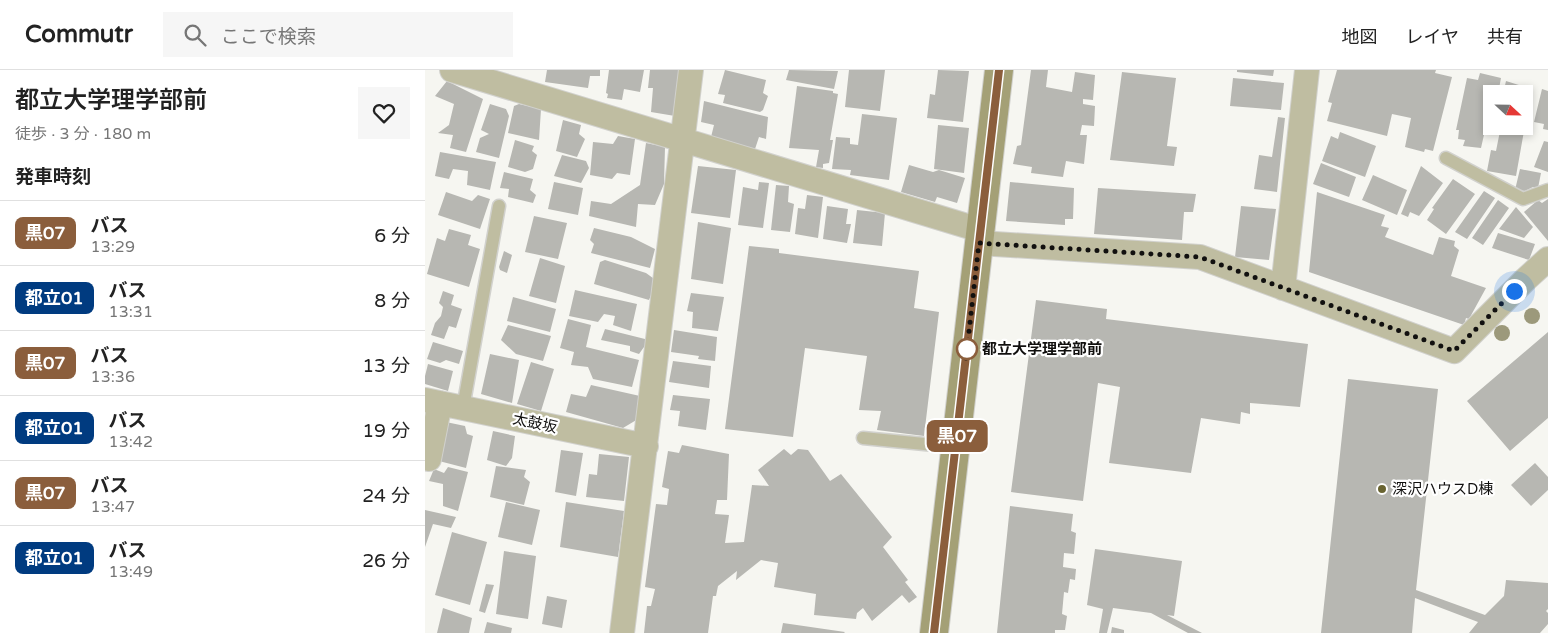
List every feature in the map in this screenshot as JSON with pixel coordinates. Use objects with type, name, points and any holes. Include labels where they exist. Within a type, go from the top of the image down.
[{"type":"street","points":[[452,70],[681,140],[979,237],[1200,257],[1454,351],[1525,279],[1548,259]]},
{"type":"street","points":[[622,633],[691,70]]},
{"type":"street","points":[[934,633],[999,70]]},
{"type":"street","points":[[1283,288],[1307,70]]},
{"type":"street","points":[[429,459],[443,404]]},
{"type":"street","name":"太鼓坂","points":[[443,404],[646,446]]},
{"type":"lane","points":[[1446,158],[1523,199],[1548,190]]},
{"type":"lane","points":[[443,404],[499,206]]},
{"type":"lane","points":[[863,438],[955,447]]},
{"type":"building","points":[[547,70],[600,70],[600,76],[590,76],[588,88],[545,82]]},
{"type":"building","points":[[609,70],[644,70],[640,92],[624,89],[622,100],[607,98]]},
{"type":"building","points":[[650,70],[683,70],[675,116],[651,112],[653,88],[648,88]]},
{"type":"building","points":[[725,70],[766,80],[763,93],[768,96],[763,110],[760,112],[723,103],[725,95],[718,94]]},
{"type":"building","points":[[789,70],[838,71],[834,89],[786,80]]},
{"type":"building","points":[[849,70],[885,70],[880,111],[845,107]]},
{"type":"building","points":[[938,70],[969,71],[963,122],[927,118],[930,94],[935,95]]},
{"type":"building","points":[[1031,70],[1048,70],[1046,87],[1072,92],[1075,72],[1095,75],[1093,100],[1083,99],[1083,104],[1095,106],[1094,126],[1082,125],[1080,135],[1087,135],[1084,164],[1066,161],[1063,177],[1031,173],[1032,167],[1013,164],[1017,146],[1021,145]]},
{"type":"building","points":[[1237,70],[1274,70],[1273,76],[1237,72]]},
{"type":"building","points":[[1337,70],[1436,70],[1435,73],[1452,77],[1433,151],[1425,149],[1424,152],[1405,147],[1411,118],[1392,114],[1387,136],[1327,121],[1332,103],[1328,102]]},
{"type":"building","points":[[1122,72],[1176,78],[1167,146],[1177,147],[1174,166],[1110,160]]},
{"type":"building","points":[[1480,73],[1501,78],[1500,85],[1483,85],[1484,135],[1481,148],[1463,146],[1465,140],[1458,139],[1459,130],[1456,130],[1467,78],[1478,80]]},
{"type":"building","points":[[1233,78],[1284,83],[1281,110],[1230,106]]},
{"type":"building","points":[[447,81],[483,99],[466,152],[450,148],[453,135],[438,133],[449,125],[454,104],[435,96]]},
{"type":"building","points":[[1506,81],[1519,85],[1505,85]]},
{"type":"building","points":[[797,86],[833,91],[833,93],[838,94],[830,140],[833,140],[829,163],[823,164],[823,168],[816,167],[819,150],[789,148]]},
{"type":"building","points":[[1542,89],[1548,91],[1548,130],[1543,129],[1544,124],[1534,122]]},
{"type":"building","points":[[704,101],[768,117],[766,139],[759,137],[755,149],[711,137],[714,125],[701,122]]},
{"type":"building","points":[[490,104],[506,109],[509,116],[499,158],[476,152],[480,138],[489,134],[481,130]]},
{"type":"building","points":[[519,104],[541,109],[539,140],[508,133],[514,106]]},
{"type":"building","points":[[862,114],[897,118],[889,180],[850,175],[851,170],[832,169],[836,137],[850,138],[850,144],[858,145]]},
{"type":"building","points":[[1278,117],[1285,118],[1277,192],[1254,189],[1259,155],[1272,157]]},
{"type":"building","points":[[563,120],[581,125],[579,134],[585,139],[577,157],[556,151]]},
{"type":"building","points":[[938,125],[969,128],[964,173],[934,169]]},
{"type":"building","points":[[1340,132],[1376,146],[1365,177],[1322,161],[1331,136],[1338,139]]},
{"type":"building","points":[[1499,135],[1523,135],[1516,176],[1487,171],[1491,150],[1496,151]]},
{"type":"building","points":[[618,136],[635,139],[630,175],[617,173],[612,179],[590,175],[593,142],[613,144]]},
{"type":"building","points":[[515,140],[534,146],[532,151],[537,155],[533,169],[525,172],[508,167]]},
{"type":"building","points":[[1544,141],[1548,142],[1548,172],[1534,167]]},
{"type":"building","points":[[646,143],[665,147],[664,184],[655,205],[638,204],[636,227],[589,216],[591,201],[611,204],[640,185]]},
{"type":"building","points":[[440,152],[496,162],[490,190],[467,185],[468,171],[453,169],[449,179],[435,176]]},
{"type":"building","points":[[562,155],[586,161],[589,168],[581,183],[554,176]]},
{"type":"building","points":[[1321,163],[1356,177],[1349,197],[1313,184]]},
{"type":"building","points":[[909,165],[933,172],[939,170],[965,178],[957,203],[937,197],[935,202],[901,192]]},
{"type":"building","points":[[698,166],[736,170],[730,218],[691,213]]},
{"type":"building","points":[[1421,166],[1443,183],[1419,216],[1410,212],[1408,217],[1401,214]]},
{"type":"building","points":[[1520,169],[1541,173],[1538,188],[1533,187],[1525,191],[1515,190]]},
{"type":"building","points":[[504,172],[533,179],[530,190],[536,195],[533,203],[508,197],[509,189],[500,188]]},
{"type":"building","points":[[1373,175],[1407,190],[1397,215],[1362,200]]},
{"type":"building","points":[[1453,179],[1475,194],[1446,234],[1427,220],[1434,209],[1432,208]]},
{"type":"building","points":[[554,182],[583,188],[578,215],[548,209]]},
{"type":"building","points":[[759,182],[769,183],[763,228],[738,225],[743,187],[758,190]]},
{"type":"building","points":[[1010,182],[1074,188],[1073,219],[1065,219],[1065,225],[1006,221]]},
{"type":"building","points":[[776,185],[789,186],[788,202],[794,204],[790,232],[771,230]]},
{"type":"building","points":[[1098,188],[1196,194],[1193,212],[1184,212],[1182,240],[1094,234]]},
{"type":"building","points":[[1484,191],[1495,198],[1467,239],[1455,232]]},
{"type":"building","points":[[446,192],[472,201],[478,195],[490,199],[480,229],[438,215]]},
{"type":"building","points":[[1317,192],[1385,215],[1381,226],[1389,228],[1385,237],[1433,255],[1439,237],[1455,241],[1454,246],[1459,250],[1451,276],[1486,288],[1469,319],[1466,318],[1464,325],[1309,272]]},
{"type":"building","points":[[807,195],[823,197],[818,238],[795,234],[798,208],[805,209]]},
{"type":"building","points":[[1548,199],[1548,241],[1524,212],[1538,200],[1542,203]]},
{"type":"building","points":[[1498,200],[1509,208],[1483,245],[1472,238]]},
{"type":"building","points":[[827,206],[848,209],[846,224],[851,224],[847,243],[823,239]]},
{"type":"building","points":[[1241,206],[1276,209],[1269,260],[1235,257]]},
{"type":"building","points":[[1516,207],[1533,227],[1524,238],[1499,229]]},
{"type":"building","points":[[857,210],[885,213],[882,246],[853,243]]},
{"type":"building","points":[[534,216],[567,223],[558,259],[525,252]]},
{"type":"building","points":[[698,222],[731,228],[723,284],[691,279]]},
{"type":"building","points":[[594,228],[631,237],[655,249],[650,268],[591,253],[594,244],[590,240]]},
{"type":"building","points":[[449,229],[471,235],[468,245],[480,249],[469,287],[427,274],[437,238],[445,241]]},
{"type":"building","points":[[1498,233],[1535,244],[1529,260],[1492,248]]},
{"type":"building","points":[[749,246],[779,249],[779,253],[919,271],[914,308],[939,312],[924,436],[877,430],[881,411],[859,410],[867,356],[805,348],[793,437],[725,429]]},
{"type":"building","points":[[504,251],[512,255],[507,273],[500,270],[499,267]]},
{"type":"building","points":[[540,258],[565,266],[556,303],[529,296]]},
{"type":"building","points":[[605,260],[646,273],[657,281],[649,300],[594,284],[600,262]]},
{"type":"building","points":[[575,290],[637,304],[631,331],[613,325],[615,316],[604,314],[598,322],[569,316]]},
{"type":"building","points":[[443,291],[454,295],[451,305],[462,309],[456,328],[449,326],[444,339],[431,335],[435,323],[441,316],[443,307],[439,303]]},
{"type":"building","points":[[691,293],[724,297],[718,331],[692,328],[693,312],[687,311]]},
{"type":"building","points":[[513,297],[556,309],[550,332],[507,321]]},
{"type":"building","points":[[1036,300],[1107,309],[1106,319],[1308,344],[1300,407],[1250,403],[1250,414],[1241,412],[1240,424],[1201,418],[1191,473],[1109,463],[1120,387],[1098,383],[1083,501],[1011,492]]},
{"type":"building","points":[[568,319],[591,325],[586,347],[639,360],[632,387],[593,379],[588,367],[571,365],[574,352],[560,348]]},
{"type":"building","points":[[508,325],[551,336],[543,361],[516,354],[501,340]]},
{"type":"building","points":[[605,329],[649,340],[639,354],[630,351],[630,346],[601,340]]},
{"type":"building","points":[[674,330],[717,337],[715,361],[698,359],[699,356],[671,352]]},
{"type":"building","points":[[1548,332],[1548,418],[1510,451],[1467,401]]},
{"type":"building","points":[[433,342],[463,351],[459,364],[446,360],[440,363],[427,359]]},
{"type":"building","points":[[490,354],[519,360],[512,403],[481,394]]},
{"type":"building","points":[[673,361],[711,366],[709,388],[669,382]]},
{"type":"building","points":[[531,362],[554,369],[541,411],[517,404]]},
{"type":"building","points":[[428,364],[453,371],[448,391],[425,384]]},
{"type":"building","name":"深沢ハウスD棟","points":[[1348,379],[1438,389],[1416,590],[1485,615],[1504,596],[1506,580],[1548,583],[1548,609],[1546,611],[1548,613],[1548,624],[1540,633],[1469,633],[1478,622],[1415,598],[1412,633],[1321,633]]},
{"type":"building","points":[[591,385],[640,396],[638,419],[623,428],[566,412],[571,394],[586,397]]},
{"type":"building","points":[[673,395],[710,399],[706,430],[678,426],[680,411],[670,410]]},
{"type":"building","points":[[446,422],[465,426],[467,434],[473,436],[466,468],[439,461]]},
{"type":"building","points":[[493,431],[515,436],[512,458],[506,466],[487,460]]},
{"type":"building","points":[[682,445],[729,454],[727,500],[717,500],[715,514],[729,515],[725,543],[744,542],[752,485],[769,486],[758,470],[784,449],[791,455],[798,449],[808,450],[830,481],[841,474],[892,537],[883,547],[908,580],[905,582],[917,597],[909,603],[902,595],[872,621],[863,608],[857,613],[856,619],[814,615],[816,594],[774,587],[778,563],[761,560],[736,580],[737,571],[718,586],[716,596],[713,596],[708,633],[644,633],[647,606],[651,606],[655,589],[645,587],[656,504],[667,505],[669,489],[662,487],[668,451],[679,453]]},
{"type":"building","points":[[561,450],[583,453],[576,496],[555,492]]},
{"type":"building","points":[[599,454],[629,457],[624,501],[586,497],[589,474],[597,475]]},
{"type":"building","points":[[1535,463],[1548,477],[1548,490],[1531,506],[1511,485]]},
{"type":"building","points":[[496,466],[526,470],[524,477],[530,482],[524,505],[490,497]]},
{"type":"building","points":[[448,467],[468,472],[458,511],[443,506],[443,484],[429,481],[434,469],[444,473]]},
{"type":"building","points":[[506,502],[540,510],[532,545],[498,537]]},
{"type":"building","points":[[566,502],[624,511],[618,557],[560,547]]},
{"type":"building","points":[[1010,506],[1073,514],[1071,531],[1076,533],[1074,554],[1064,553],[1063,567],[1076,569],[1075,580],[1070,579],[1068,593],[1064,592],[1062,614],[1067,616],[1065,630],[1055,630],[1055,633],[997,633]]},
{"type":"building","points":[[425,510],[456,517],[451,528],[433,524],[425,547]]},
{"type":"building","points":[[452,532],[487,542],[470,605],[435,595]]},
{"type":"building","points":[[1095,549],[1182,561],[1174,616],[1167,615],[1202,633],[1188,633],[1151,613],[1113,608],[1107,633],[1099,633],[1103,609],[1087,605]]},
{"type":"building","points":[[504,551],[536,556],[528,619],[496,614]]},
{"type":"building","points":[[486,584],[494,585],[485,613],[479,611]]},
{"type":"building","points":[[547,596],[567,600],[562,628],[542,624]]},
{"type":"building","points":[[443,608],[472,618],[469,633],[437,633]]},
{"type":"building","points":[[487,622],[512,628],[511,633],[484,633]]},
{"type":"building","points":[[783,623],[845,632],[781,633]]},
{"type":"building","points":[[1112,627],[1124,630],[1124,633],[1111,633]]},
{"type":"bus line","name":"黒07","points":[[934,633],[999,70]]},
{"type":"place","name":"都立大学理学部前","points":[[967,349]]},
{"type":"place","name":"深沢ハウスD棟","points":[[1382,489]]},
{"type":"route","points":[[967,349],[966,358],[979,243],[1200,257],[1454,351],[1514,291]]}]
